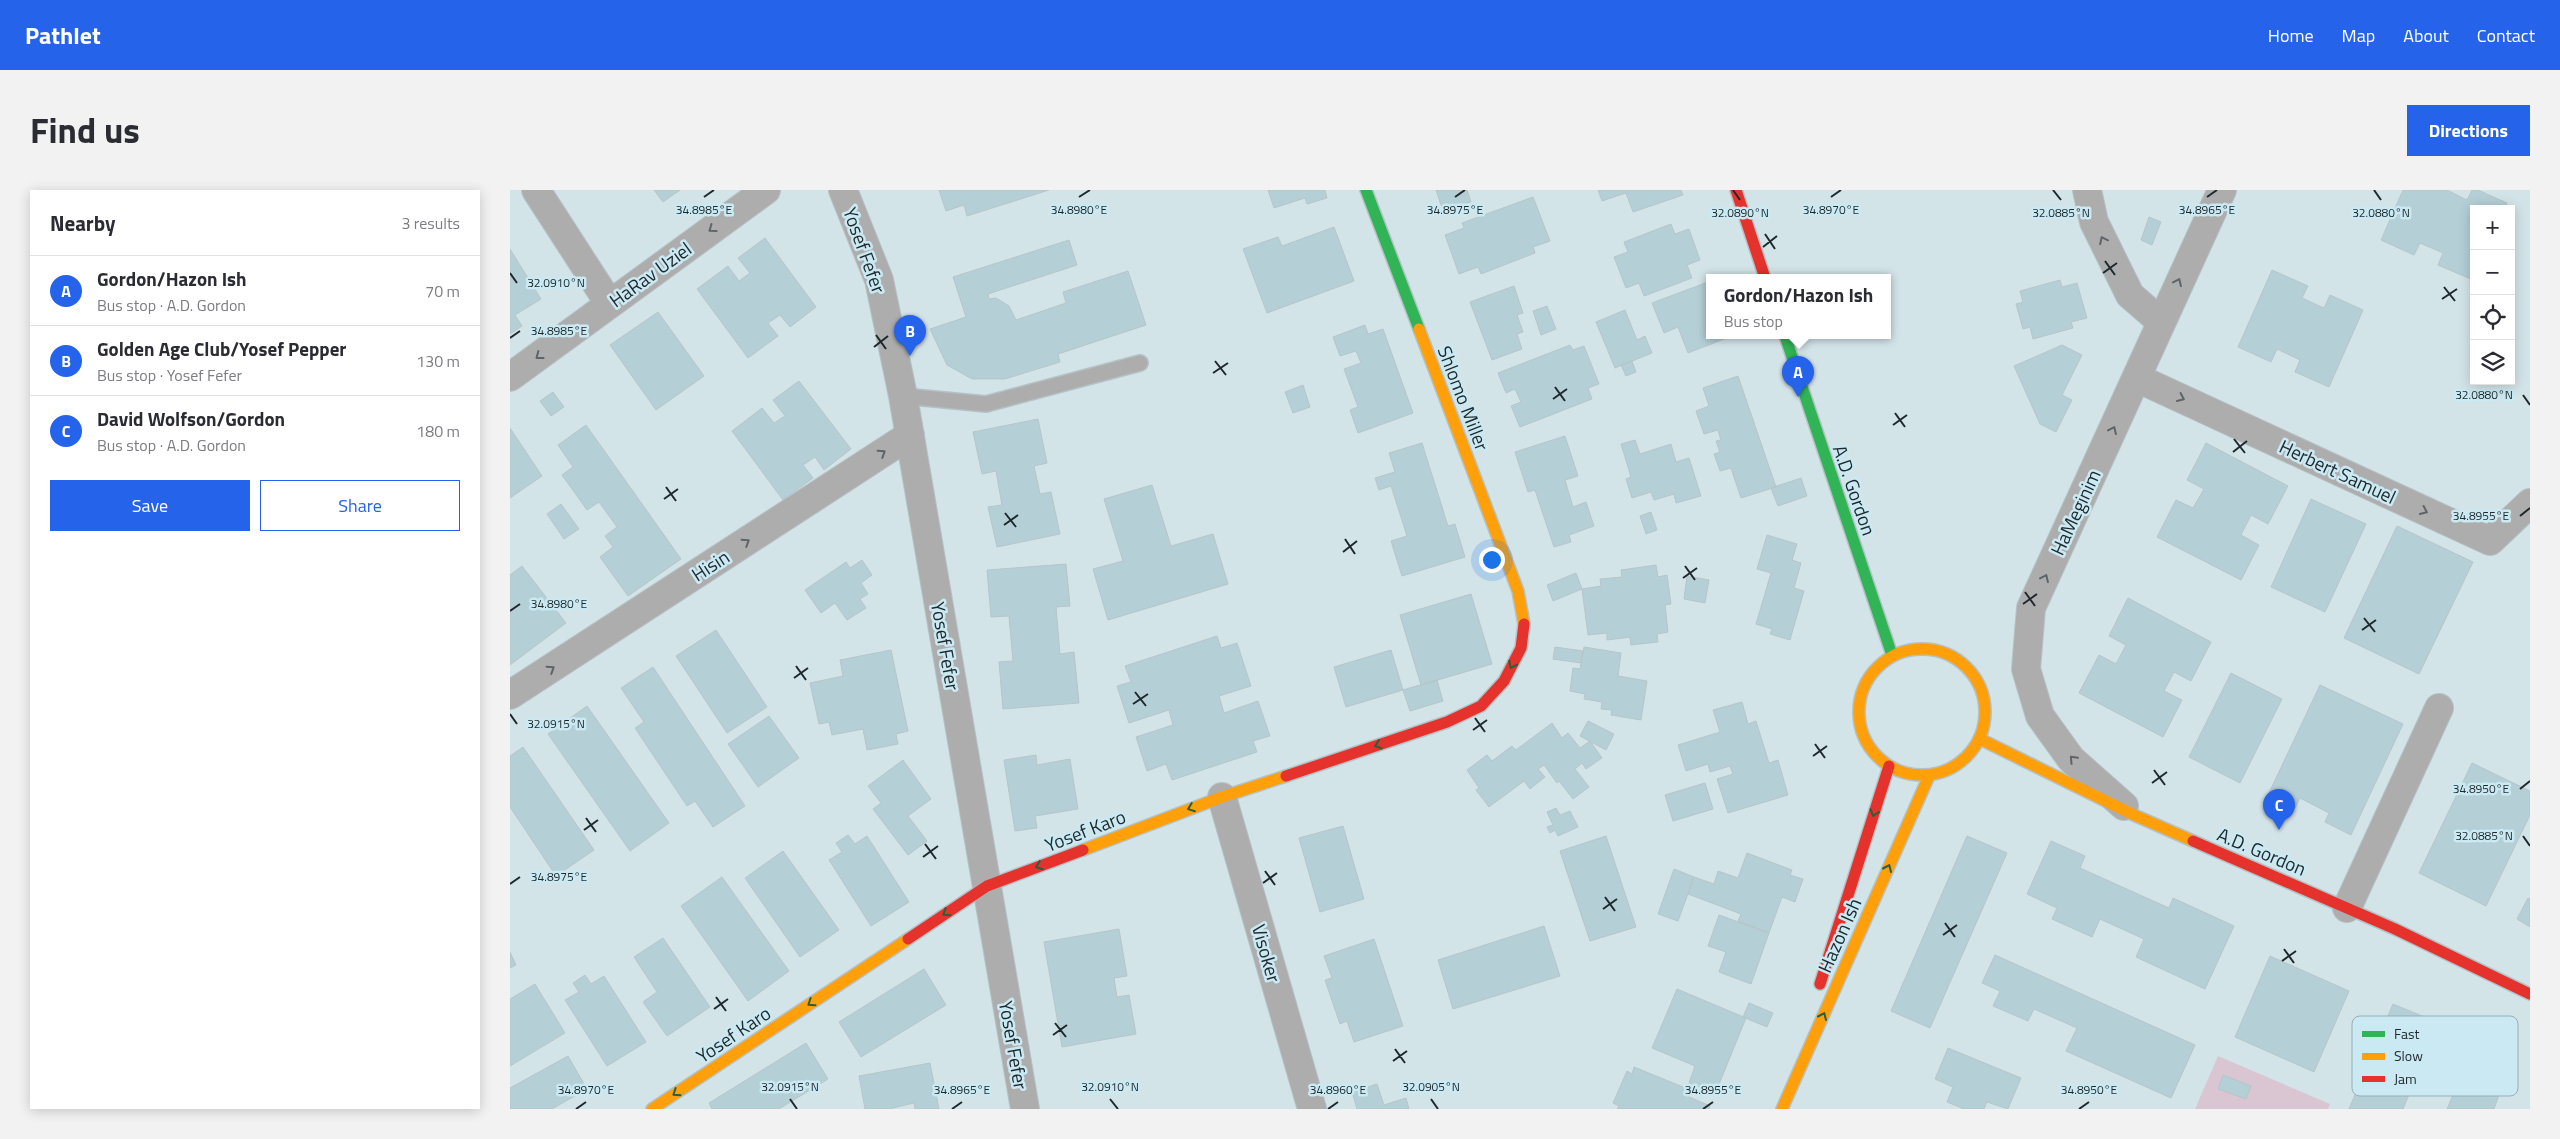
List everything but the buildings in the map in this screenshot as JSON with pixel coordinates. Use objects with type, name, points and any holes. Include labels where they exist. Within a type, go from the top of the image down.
[{"type":"street","points":[[536,190],[609,303]]},
{"type":"street","name":"HaRav Uziel","points":[[510,377],[766,190]]},
{"type":"street","name":"Yosef Fefer","points":[[843,190],[879,280],[910,435],[1025,1109]]},
{"type":"street","name":"Shlomo Miller","points":[[1366,190],[1518,591],[1525,619]]},
{"type":"street","points":[[1736,190],[1765,274]]},
{"type":"street","points":[[2088,190],[2094,222],[2130,295],[2160,322]]},
{"type":"street","name":"HaMeginim","points":[[2134,815],[2071,759],[2040,716],[2026,669],[2031,608],[2137,378],[2160,322],[2222,190]]},
{"type":"street","name":"A.D. Gordon","points":[[1786,339],[1892,655]]},
{"type":"street","name":"Herbert Samuel","points":[[2137,378],[2490,541],[2530,503]]},
{"type":"street","name":"Hisin","points":[[510,695],[910,435]]},
{"type":"street","name":"Yosef Karo","points":[[652,1109],[987,886],[1222,797],[1447,722],[1481,706],[1504,681],[1521,648],[1525,619]]},
{"type":"street","points":[[1915,648],[1939,650],[1961,661],[1979,683],[1986,711],[1980,739],[1968,757],[1950,770],[1929,776],[1908,774],[1889,766],[1872,751],[1862,732],[1858,710],[1863,688],[1875,669],[1892,655],[1915,648]]},
{"type":"street","points":[[2347,908],[2439,708]]},
{"type":"street","name":"A.D. Gordon","points":[[1980,739],[2134,815],[2347,908],[2530,994]]},
{"type":"street","name":"Hazon Ish","points":[[1817,996],[1889,766]]},
{"type":"street","name":"Hazon Ish","points":[[1781,1109],[1929,776]]},
{"type":"street","name":"Visoker","points":[[1222,797],[1312,1109]]},
{"type":"street","name":"Hazon Ish","points":[[1781,1109],[1811,1015]]},
{"type":"lane","points":[[902,396],[986,404],[1140,363]]},
{"type":"shaded area","points":[[2218,1056],[2330,1104],[2328,1109],[2195,1109]]},
{"type":"traffic: fast","points":[[1366,190],[1419,329]]},
{"type":"traffic: fast","points":[[1786,339],[1892,655]]},
{"type":"traffic: slow","points":[[1419,329],[1518,591],[1524,624]]},
{"type":"traffic: slow","points":[[1922,649],[1946,654],[1957,659],[1967,667],[1975,677],[1980,688],[1985,712],[1980,736],[1975,747],[1967,757],[1957,765],[1946,770],[1922,775],[1898,770],[1887,765],[1877,757],[1869,747],[1864,736],[1859,712],[1864,688],[1869,677],[1877,667],[1887,659],[1898,654],[1922,649]]},
{"type":"traffic: slow","points":[[1980,739],[2134,815],[2193,841]]},
{"type":"traffic: slow","points":[[1083,850],[1222,797],[1286,776]]},
{"type":"traffic: slow","points":[[1782,1109],[1929,776]]},
{"type":"traffic: slow","points":[[652,1109],[908,939]]},
{"type":"traffic: jam","points":[[1736,190],[1764,274]]},
{"type":"traffic: jam","points":[[1286,776],[1447,722],[1481,706],[1504,681],[1521,648],[1524,624]]},
{"type":"traffic: jam","points":[[1820,984],[1889,766]]},
{"type":"traffic: jam","points":[[2193,841],[2395,929],[2530,994]]},
{"type":"traffic: jam","points":[[908,939],[987,886],[1083,850]]},
{"type":"place","name":"Golden Age Club/Yosef Pepper","points":[[910,356]]},
{"type":"place","name":"Gordon/Hazon Ish","points":[[1798,397]]},
{"type":"place","name":"David Wolfson/Gordon","points":[[2279,830]]}]
